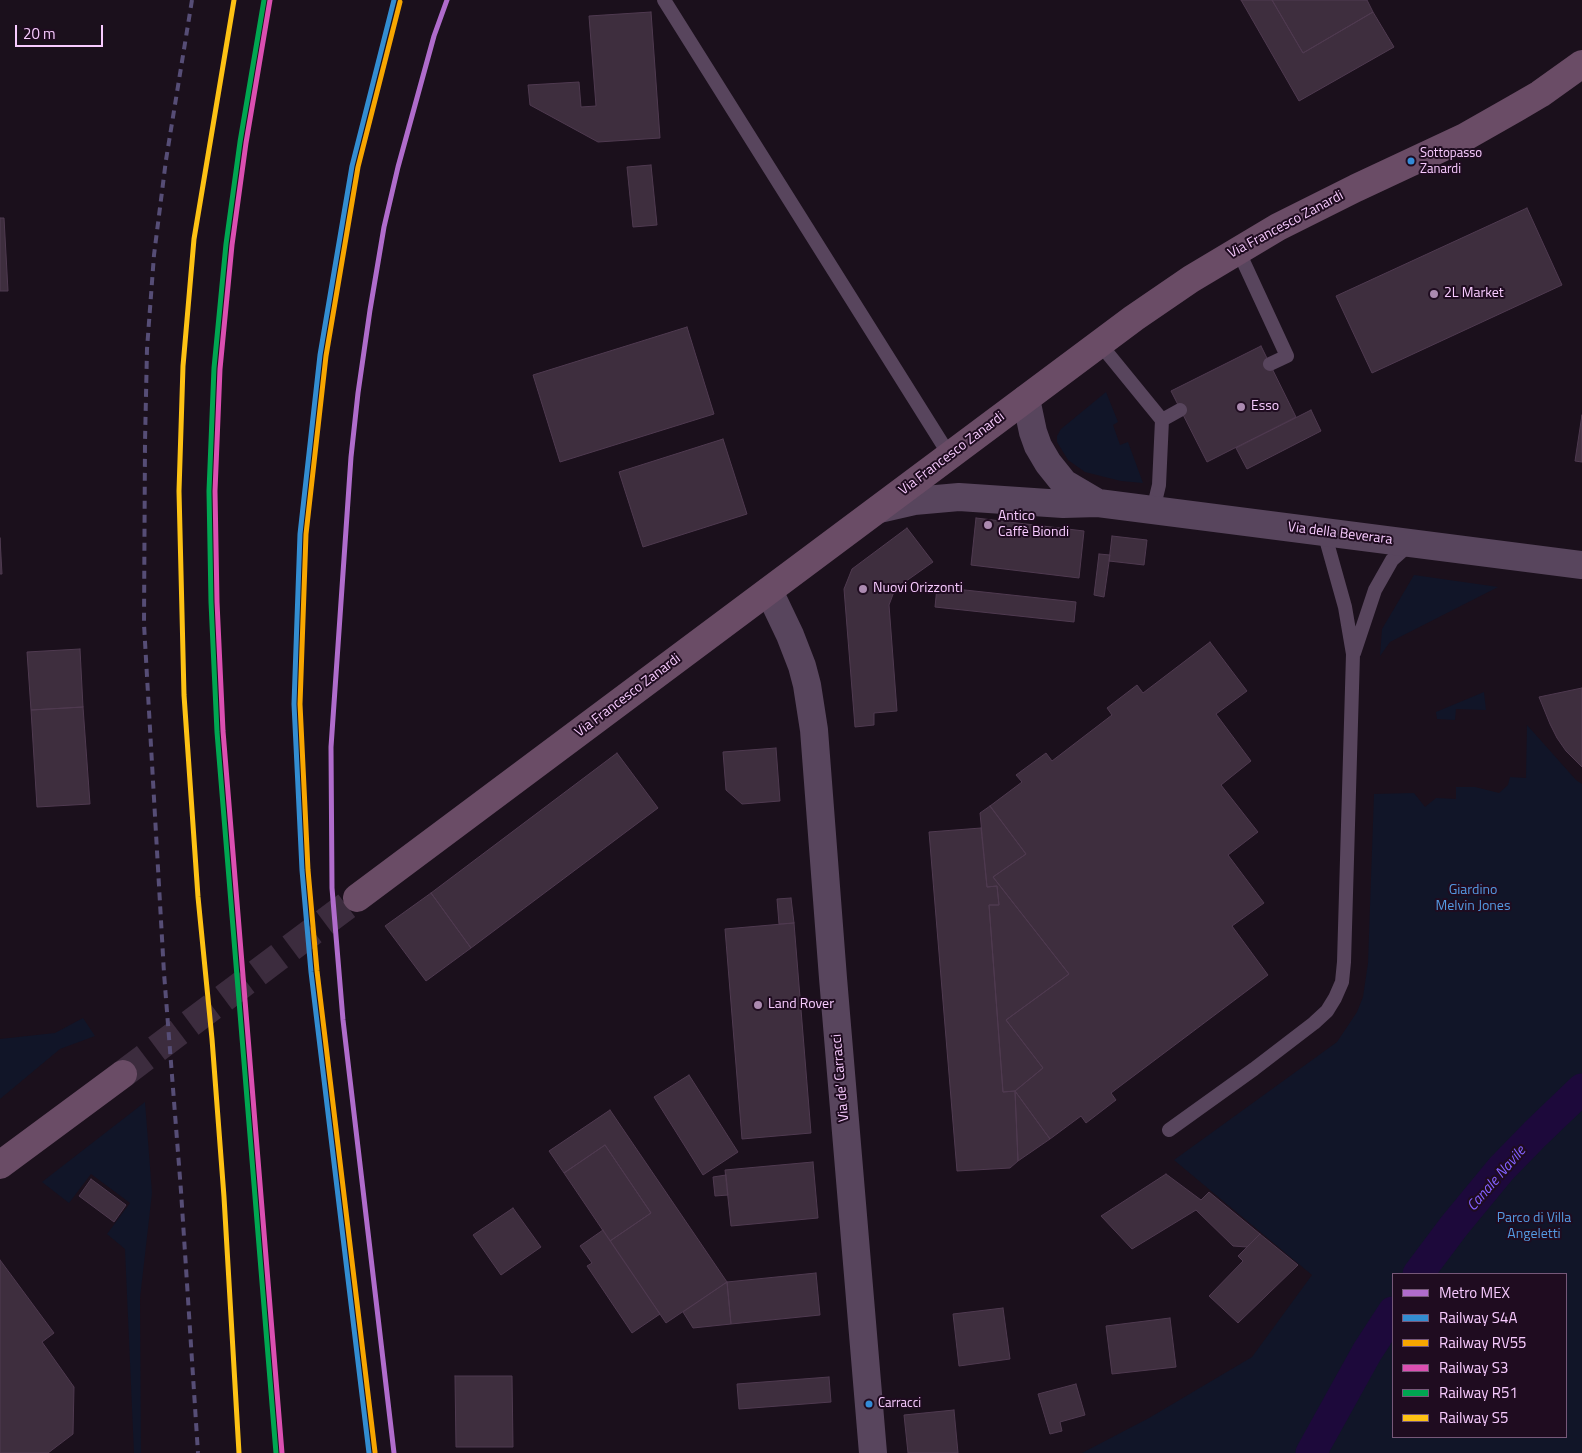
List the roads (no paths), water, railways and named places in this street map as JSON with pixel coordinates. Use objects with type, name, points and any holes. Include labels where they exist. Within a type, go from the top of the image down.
[{"type":"main road","name":"Via Francesco Zanardi","points":[[357,898],[879,508],[1191,279],[1295,218],[1465,137],[1540,94],[1582,64]]},
{"type":"main road","points":[[0,1165],[124,1074]]},
{"type":"street","name":"Via della Beverara","points":[[1026,399],[1038,446],[1048,463],[1064,483],[1098,503]]},
{"type":"street","name":"Via della Beverara","points":[[879,508],[914,501],[959,497],[1054,504],[1098,503],[1582,565]]},
{"type":"street","name":"Via de' Carracci","points":[[769,591],[794,644],[802,666],[814,730],[873,1453]]},
{"type":"lane","points":[[664,0],[950,456]]},
{"type":"lane","points":[[1238,250],[1287,356],[1270,364]]},
{"type":"lane","points":[[1100,344],[1162,420],[1159,485],[1153,510]]},
{"type":"lane","points":[[1162,420],[1180,410]]},
{"type":"lane","points":[[1169,1130],[1314,1023],[1327,1011],[1342,982],[1353,654],[1345,607],[1324,532]]},
{"type":"lane","points":[[1353,654],[1375,590],[1392,560],[1411,543]]},
{"type":"waterway","name":"Canale Navile","points":[[1419,1273],[1454,1226],[1501,1169],[1582,1089]]},
{"type":"waterway","name":"Canale Navile","points":[[1311,1453],[1367,1352],[1392,1314]]},
{"type":"tunnel","points":[[123,1074],[357,898]]},
{"type":"railway","points":[[192,0],[166,160],[154,255],[147,349],[144,624],[164,973],[181,1191],[198,1453]]},
{"type":"metro line","name":"MEX","points":[[394,1453],[343,1020],[332,888],[331,747],[351,457],[370,310],[384,227],[398,167],[434,36],[447,0]]},
{"type":"rail line","name":"S5","points":[[234,0],[194,239],[183,366],[179,491],[184,695],[198,897],[212,1039],[224,1197],[239,1453]]},
{"type":"rail line","name":"R51","points":[[264,0],[240,142],[226,244],[214,368],[209,491],[211,602],[217,732],[276,1453]]},
{"type":"rail line","name":"S3","points":[[270,0],[246,143],[232,245],[220,369],[215,491],[217,602],[223,731],[282,1453]]},
{"type":"rail line","name":"S4A","points":[[369,1453],[311,972],[302,870],[294,704],[300,534],[320,355],[352,166],[394,0]]},
{"type":"rail line","name":"RV55","points":[[375,1452],[317,971],[308,870],[300,704],[306,534],[326,356],[358,167],[400,2]]},
{"type":"place","name":"Sottopasso Zanardi","points":[[1411,161]]},
{"type":"place","name":"2L Market","points":[[1434,294]]},
{"type":"place","name":"Esso","points":[[1241,407]]},
{"type":"place","name":"Antico Caffè Biondi","points":[[988,525]]},
{"type":"place","name":"Nuovi Orizzonti","points":[[863,589]]},
{"type":"place","name":"Land Rover","points":[[758,1005]]},
{"type":"place","name":"Carracci","points":[[869,1404]]},
{"type":"park label","name":"Giardino Melvin Jones","points":[[1473,900]]},
{"type":"park label","name":"Parco di Villa Angeletti","points":[[1534,1228]]}]
